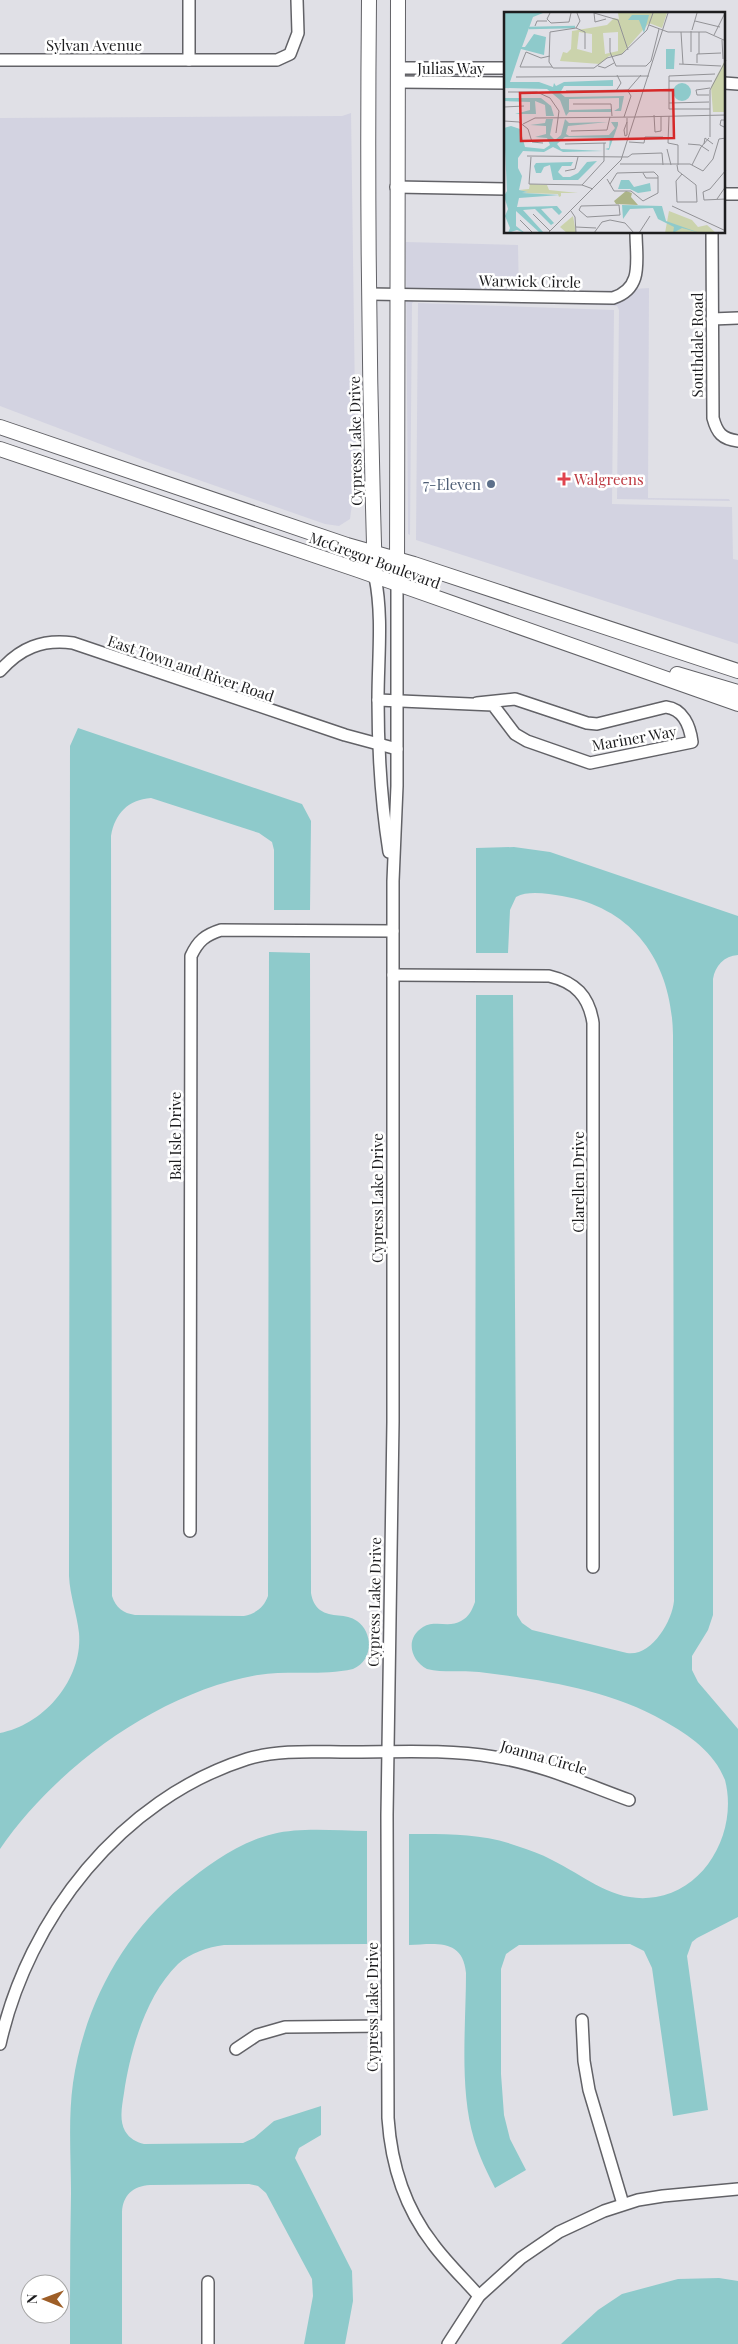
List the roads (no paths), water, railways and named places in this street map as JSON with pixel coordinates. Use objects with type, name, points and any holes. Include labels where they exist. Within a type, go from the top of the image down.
[{"type":"main road","name":"Cypress Lake Drive","points":[[369,0],[369,294],[375,577]]},
{"type":"main road","name":"Cypress Lake Drive","points":[[397,584],[398,294],[396,187],[398,0]]},
{"type":"main road","name":"McGregor Boulevard","points":[[0,428],[738,671]]},
{"type":"main road","name":"McGregor Boulevard","points":[[0,449],[397,584],[738,704]]},
{"type":"main road","points":[[642,670],[660,669],[738,692]]},
{"type":"street","points":[[189,0],[189,60]]},
{"type":"street","name":"Sylvan Avenue","points":[[0,60],[277,60],[290,54],[298,33],[298,0]]},
{"type":"street","name":"Julias Way","points":[[397,68],[504,68]]},
{"type":"street","name":"Julias Way","points":[[397,82],[504,83]]},
{"type":"street","points":[[396,187],[504,189]]},
{"type":"street","name":"Warwick Circle","points":[[369,294],[613,298],[625,294],[634,284],[636,272],[636,234]]},
{"type":"street","name":"Southdale Road","points":[[712,234],[712,418],[716,432],[727,440],[738,440]]},
{"type":"street","points":[[712,319],[738,318]]},
{"type":"street","name":"Cypress Lake Drive","points":[[375,577],[378,607],[381,796],[392,881]]},
{"type":"street","name":"Cypress Lake Drive","points":[[397,584],[398,701],[392,881],[392,1511],[388,1752],[388,2132],[397,2175],[409,2204],[424,2232],[479,2296]]},
{"type":"street","name":"East Town and River Road","points":[[0,671],[19,652],[32,646],[45,642],[73,643],[345,735],[397,749]]},
{"type":"street","name":"Mariner Way","points":[[398,701],[492,705],[515,734],[527,741],[590,763],[692,742],[686,720],[673,708],[666,707],[597,724],[587,723],[515,699],[477,703]]},
{"type":"street","points":[[378,700],[398,701]]},
{"type":"street","name":"Bal Isle Drive","points":[[190,1531],[190,956],[196,943],[207,934],[221,930],[393,931]]},
{"type":"street","name":"Clarellen Drive","points":[[393,974],[549,976],[563,979],[575,986],[585,996],[591,1009],[593,1023],[593,1568]]},
{"type":"street","name":"Joanna Circle","points":[[0,2044],[19,1981],[44,1929],[83,1874],[102,1852],[147,1813],[210,1774],[249,1759],[283,1752],[464,1753],[509,1760],[537,1767],[629,1800]]},
{"type":"street","points":[[582,2020],[584,2061],[589,2090],[622,2204]]},
{"type":"street","points":[[236,2049],[256,2035],[285,2027],[387,2026]]},
{"type":"street","points":[[448,2344],[479,2296],[521,2258],[559,2232],[581,2220],[622,2204],[664,2196],[738,2189]]},
{"type":"street","points":[[208,2282],[208,2344]]},
{"type":"water","points":[[78,728],[302,804],[311,821],[310,910],[274,910],[274,850],[272,842],[259,833],[151,798],[129,805],[119,814],[113,828],[111,836],[112,1596],[120,1609],[135,1615],[244,1616],[259,1609],[268,1596],[269,952],[310,953],[311,1593],[314,1603],[320,1610],[329,1614],[348,1617],[363,1626],[369,1646],[364,1660],[353,1669],[258,1675],[221,1684],[184,1698],[148,1716],[80,1762],[23,1819],[0,1849],[0,1733],[16,1728],[31,1720],[58,1697],[75,1667],[79,1650],[79,1633],[69,1576],[70,746]]},
{"type":"water","points":[[514,847],[550,852],[738,916],[738,955],[728,957],[721,962],[713,979],[713,1615],[708,1630],[692,1656],[692,1670],[698,1682],[738,1729],[738,1917],[697,1938],[692,1942],[687,1956],[708,2110],[673,2116],[652,1968],[644,1951],[630,1944],[519,1945],[506,1954],[501,1969],[501,2074],[504,2115],[510,2139],[526,2170],[495,2188],[476,2145],[469,2120],[466,2099],[464,2057],[466,1973],[464,1962],[454,1948],[438,1944],[409,1945],[409,1834],[477,1836],[504,1842],[544,1856],[601,1888],[614,1893],[627,1897],[656,1897],[674,1892],[704,1870],[722,1837],[727,1818],[728,1799],[725,1780],[720,1770],[700,1745],[683,1732],[643,1710],[597,1694],[550,1683],[479,1672],[427,1669],[417,1660],[412,1649],[414,1637],[423,1627],[432,1624],[457,1623],[468,1615],[475,1602],[476,995],[513,995],[517,1615],[522,1623],[532,1630],[627,1653],[636,1653],[652,1644],[665,1628],[674,1601],[673,1035],[671,1009],[666,985],[657,963],[644,943],[629,927],[610,913],[588,903],[562,896],[533,893],[516,897],[510,910],[508,953],[476,953],[476,848]]},
{"type":"water","points":[[308,1830],[367,1831],[367,1944],[224,1945],[200,1951],[183,1960],[157,1991],[141,2024],[130,2059],[121,2113],[123,2127],[127,2134],[133,2140],[144,2144],[243,2143],[254,2138],[274,2121],[321,2106],[321,2135],[299,2148],[295,2158],[352,2271],[353,2301],[345,2344],[304,2344],[313,2296],[312,2279],[266,2193],[258,2186],[249,2184],[150,2185],[139,2187],[130,2192],[124,2201],[122,2212],[122,2344],[70,2344],[71,2097],[78,2055],[86,2027],[109,1974],[141,1927],[161,1905],[202,1870],[236,1848],[260,1838],[284,1832]]},
{"type":"water","points":[[719,2278],[738,2281],[738,2344],[561,2344],[598,2310],[622,2294],[678,2279]]},
{"type":"place","name":"Walgreens","points":[[564,479]]},
{"type":"place","name":"7-Eleven","points":[[491,484]]}]
